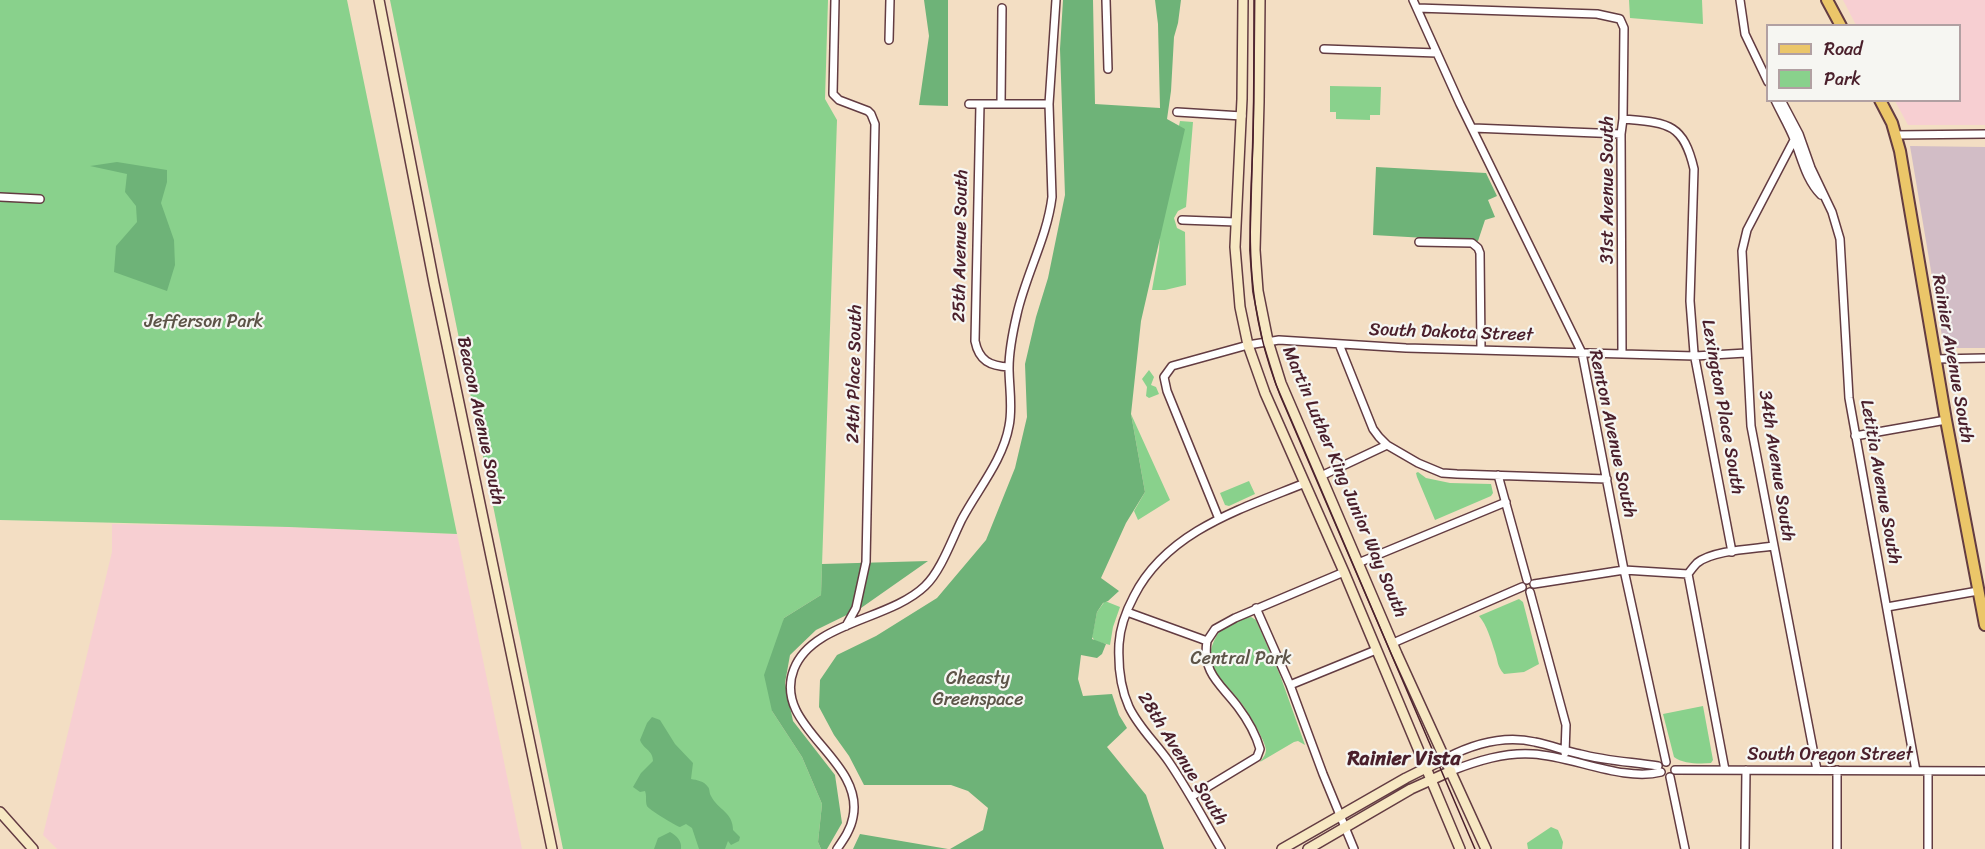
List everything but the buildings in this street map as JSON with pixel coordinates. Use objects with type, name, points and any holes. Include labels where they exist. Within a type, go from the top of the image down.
[{"type":"main road","name":"Beacon Avenue South","points":[[379,0],[432,272],[552,849]]},
{"type":"main road","name":"Martin Luther King Junior Way South","points":[[1242,0],[1242,116],[1236,222],[1236,270],[1240,307],[1248,345],[1265,393],[1344,572],[1460,849]]},
{"type":"main road","name":"Martin Luther King Junior Way South","points":[[1260,0],[1255,250],[1258,291],[1268,341],[1281,383],[1393,643],[1486,849]]},
{"type":"main road","points":[[1827,0],[1839,24]]},
{"type":"main road","name":"Rainier Avenue South","points":[[1881,102],[1896,135],[1946,420],[1984,618]]},
{"type":"main road","points":[[1282,849],[1406,778],[1446,759]]},
{"type":"main road","points":[[1308,849],[1410,789],[1451,771]]},
{"type":"main road","points":[[0,812],[33,849]]},
{"type":"street","name":"24th Place South","points":[[835,0],[833,94],[835,98],[868,111],[873,118],[866,562],[856,608],[846,626]]},
{"type":"street","points":[[889,40],[890,0]]},
{"type":"street","points":[[837,849],[851,825],[855,805],[853,795],[843,773],[800,718],[795,707],[791,683],[795,666],[809,647],[824,637],[901,603],[927,584],[963,516],[992,468],[1006,437],[1010,412],[1009,367],[1019,303],[1050,212],[1052,176],[1049,104],[1056,0]]},
{"type":"street","points":[[1106,0],[1108,69]]},
{"type":"street","points":[[1740,0],[1745,34],[1766,80]]},
{"type":"street","name":"31st Avenue South","points":[[1415,4],[1597,14],[1620,19],[1624,28],[1621,134],[1622,353]]},
{"type":"street","name":"Renton Avenue South","points":[[1415,4],[1582,352],[1624,570],[1666,762]]},
{"type":"street","points":[[1001,104],[1002,8]]},
{"type":"street","points":[[1324,49],[1437,53]]},
{"type":"street","name":"Letitia Avenue South","points":[[1775,102],[1814,188],[1825,199]]},
{"type":"street","name":"Letitia Avenue South","points":[[1782,102],[1799,134],[1811,168],[1837,225],[1840,239],[1847,378],[1855,436],[1916,771]]},
{"type":"street","points":[[969,104],[1049,104]]},
{"type":"street","name":"25th Avenue South","points":[[980,104],[975,341],[976,349],[984,361],[990,365],[1009,367]]},
{"type":"street","points":[[1177,112],[1242,116]]},
{"type":"street","name":"Lexington Place South","points":[[1623,119],[1656,122],[1674,129],[1686,143],[1694,169],[1690,301],[1695,356],[1732,552]]},
{"type":"street","points":[[1473,128],[1621,134]]},
{"type":"street","points":[[1896,135],[1985,134]]},
{"type":"street","name":"34th Avenue South","points":[[1794,140],[1752,221],[1742,250],[1751,426],[1817,770]]},
{"type":"street","points":[[0,197],[40,199]]},
{"type":"street","points":[[1182,220],[1236,222]]},
{"type":"street","points":[[1419,242],[1472,243],[1478,248],[1480,253],[1481,350]]},
{"type":"street","name":"South Dakota Street","points":[[1219,519],[1167,391],[1164,376],[1172,366],[1248,345],[1268,341],[1301,340],[1339,344],[1481,350],[1695,356],[1746,353]]},
{"type":"street","points":[[1339,344],[1373,429],[1387,445],[1418,463],[1442,473],[1607,479]]},
{"type":"street","points":[[1936,359],[1985,358]]},
{"type":"street","points":[[1855,436],[1946,420]]},
{"type":"street","points":[[1321,476],[1387,445]]},
{"type":"street","points":[[1498,475],[1527,580]]},
{"type":"street","name":"28th Avenue South","points":[[1221,849],[1166,758],[1138,724],[1125,697],[1118,664],[1120,635],[1139,586],[1154,565],[1183,540],[1219,519],[1305,483]]},
{"type":"street","points":[[1359,563],[1506,502]]},
{"type":"street","points":[[1725,770],[1688,574],[1696,563],[1705,558],[1774,546]]},
{"type":"street","points":[[1527,580],[1534,584],[1624,570],[1688,574]]},
{"type":"street","points":[[1191,797],[1257,757],[1260,752],[1260,746],[1245,717],[1211,675],[1206,653],[1207,641],[1215,629],[1256,608],[1344,572]]},
{"type":"street","points":[[1393,643],[1522,587],[1523,582],[1527,580]]},
{"type":"street","points":[[1530,592],[1534,584]]},
{"type":"street","points":[[1522,587],[1524,591],[1530,592]]},
{"type":"street","points":[[1887,607],[1980,591]]},
{"type":"street","points":[[1530,592],[1566,725],[1566,750],[1563,759]]},
{"type":"street","points":[[1256,608],[1290,685],[1354,849]]},
{"type":"street","points":[[1127,612],[1207,641]]},
{"type":"street","points":[[1290,685],[1376,650]]},
{"type":"street","points":[[1446,759],[1471,747],[1499,740],[1533,741],[1580,754],[1660,769]]},
{"type":"street","points":[[1451,771],[1500,756],[1533,754],[1642,774],[1660,769]]},
{"type":"street","points":[[1672,774],[1664,776],[1660,769],[1661,763],[1666,762],[1672,774],[1685,849]]},
{"type":"street","name":"South Oregon Street","points":[[1672,774],[1725,770],[1985,771]]},
{"type":"street","points":[[1746,770],[1746,849]]},
{"type":"street","points":[[1837,770],[1837,849]]},
{"type":"street","points":[[1928,771],[1928,849]]},
{"type":"shaded area","points":[[1843,0],[1985,0],[1985,125],[1908,125],[1896,102],[1961,102],[1961,24],[1855,24]]},
{"type":"shaded area","points":[[1910,146],[1985,147],[1985,348],[1944,348]]},
{"type":"shaded area","points":[[112,524],[289,527],[457,534],[522,849],[57,849],[43,835],[112,552]]},
{"type":"green space","name":"Jefferson Park","points":[[0,0],[347,0],[457,534],[289,527],[0,520]]},
{"type":"green space","points":[[390,0],[828,0],[825,99],[837,120],[821,595],[784,618],[772,711],[802,757],[822,804],[818,842],[821,849],[563,849]]},
{"type":"green space","points":[[924,0],[948,0],[948,106],[919,105],[929,36]]},
{"type":"green space","name":"Cheasty Greenspace","points":[[1063,0],[1093,0],[1095,104],[1160,108],[1158,24],[1155,0],[1181,0],[1174,37],[1167,119],[1185,129],[1141,321],[1131,414],[1145,492],[1126,523],[1101,578],[1119,591],[1103,603],[1097,612],[1092,639],[1106,644],[1102,654],[1097,658],[1081,655],[1078,679],[1083,696],[1112,694],[1119,715],[1127,728],[1107,747],[1146,795],[1164,849],[950,849],[983,830],[988,808],[968,791],[951,785],[864,785],[819,707],[820,680],[837,655],[876,636],[937,598],[986,540],[1015,468],[1027,417],[1025,364],[1048,278],[1065,195],[1060,49]]},
{"type":"green space","points":[[1629,0],[1702,0],[1703,24],[1630,18]]},
{"type":"green space","points":[[1330,86],[1381,87],[1380,115],[1370,115],[1370,120],[1336,119],[1336,112],[1330,112]]},
{"type":"green space","points":[[1180,121],[1193,122],[1186,207],[1178,211],[1174,218],[1177,228],[1185,232],[1186,285],[1165,290],[1152,290],[1159,250],[1162,201]]},
{"type":"green space","points":[[117,162],[167,170],[167,182],[161,203],[174,240],[175,265],[167,291],[114,272],[116,246],[137,222],[136,206],[125,192],[127,174],[90,166]]},
{"type":"green space","points":[[1376,167],[1486,173],[1497,196],[1488,200],[1495,217],[1485,220],[1478,241],[1373,235]]},
{"type":"green space","points":[[1149,370],[1154,377],[1151,385],[1156,387],[1159,394],[1149,398],[1146,396],[1147,387],[1142,379]]},
{"type":"green space","points":[[1131,414],[1170,500],[1138,520],[1134,511],[1145,492]]},
{"type":"green space","points":[[1418,472],[1426,478],[1450,483],[1491,484],[1493,493],[1491,496],[1435,520],[1417,477]]},
{"type":"green space","points":[[1249,481],[1255,494],[1229,506],[1225,505],[1220,493]]},
{"type":"green space","points":[[928,561],[861,608],[816,630],[790,655],[785,683],[793,721],[835,775],[842,823],[827,849],[821,849],[818,842],[822,804],[802,757],[772,711],[764,675],[784,618],[821,595],[822,564]]},
{"type":"green space","points":[[1519,599],[1523,602],[1539,664],[1524,672],[1504,674],[1499,666],[1487,628],[1479,616]]},
{"type":"green space","points":[[1105,601],[1120,607],[1110,645],[1095,641],[1092,637],[1097,612]]},
{"type":"green space","name":"Central Park","points":[[1251,617],[1256,620],[1280,675],[1305,745],[1298,741],[1294,742],[1260,762],[1266,750],[1260,734],[1242,704],[1217,675],[1210,659],[1211,649],[1218,633],[1236,621]]},
{"type":"green space","points":[[1703,706],[1713,760],[1711,763],[1697,763],[1674,757],[1663,714]]},
{"type":"green space","points":[[652,717],[660,720],[675,744],[693,763],[691,779],[698,780],[708,787],[714,801],[731,819],[733,830],[740,837],[739,841],[731,845],[728,841],[725,849],[699,849],[692,828],[686,824],[677,826],[652,810],[647,806],[645,791],[640,792],[633,787],[641,773],[653,761],[651,754],[640,740]]},
{"type":"green space","points":[[1551,827],[1558,830],[1563,842],[1562,849],[1528,849],[1527,843]]},
{"type":"green space","points":[[670,832],[678,839],[681,849],[654,849],[658,838]]},
{"type":"green space","points":[[860,834],[948,849],[853,849]]},
{"type":"tram line","points":[[1254,0],[1250,240],[1255,300],[1268,362],[1280,395],[1475,849]]},
{"type":"district","name":"Rainier Vista","points":[[1404,760]]}]
